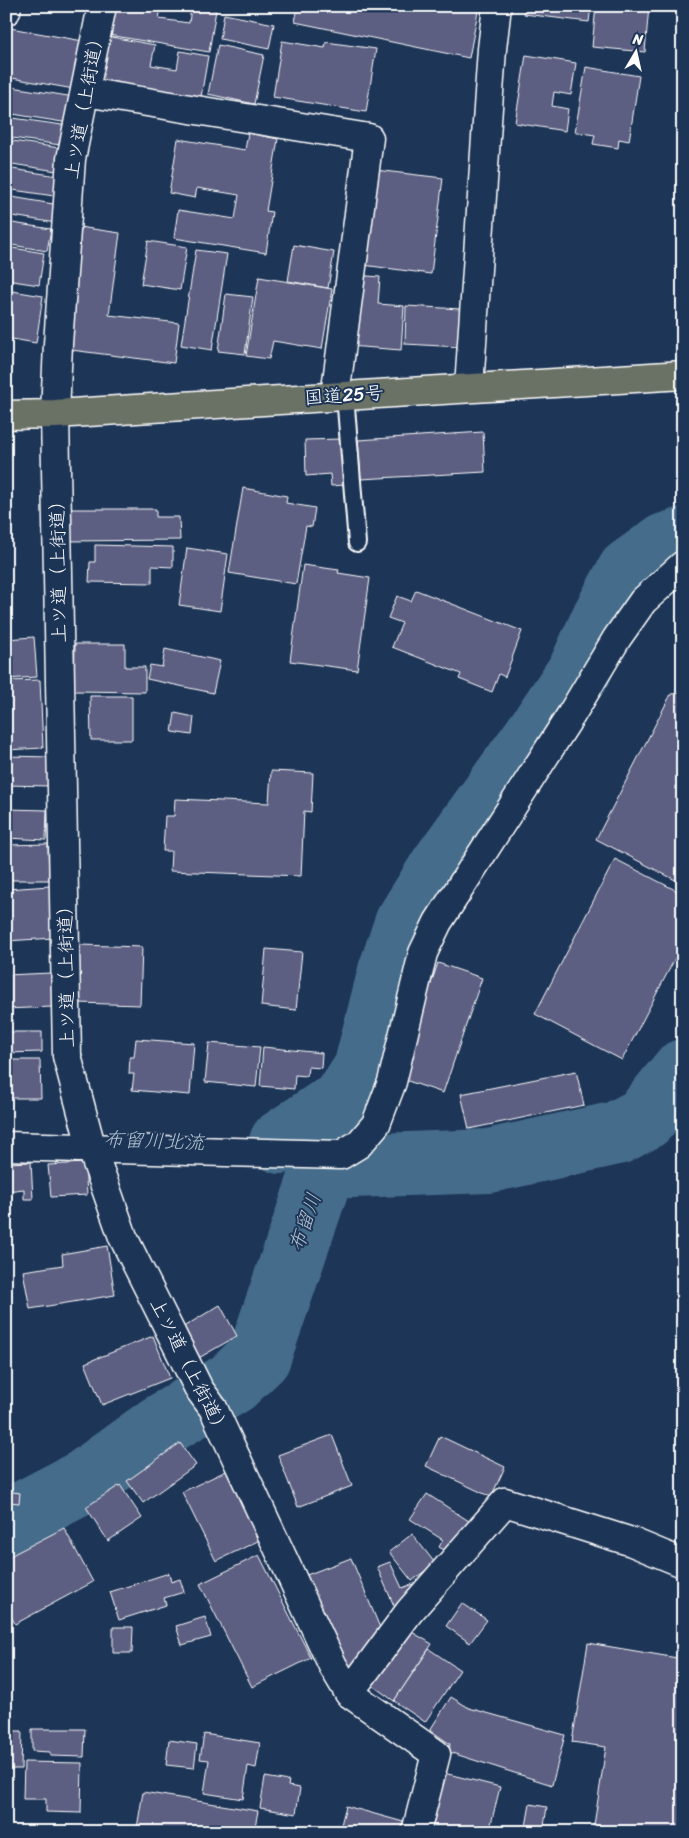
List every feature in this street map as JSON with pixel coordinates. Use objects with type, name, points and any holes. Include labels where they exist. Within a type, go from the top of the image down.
[{"type":"highway","name":"国道25号","points":[[6,414],[56,414],[683,375]]},
{"type":"street","points":[[6,11],[7,6]]},
{"type":"street","name":"上ツ道（上街道）","points":[[102,6],[71,160],[58,344],[56,414],[67,1056],[91,1147],[124,1237],[206,1398],[333,1666],[349,1693],[436,1754],[416,1832]]},
{"type":"street","points":[[469,387],[492,49],[497,6]]},
{"type":"street","points":[[85,92],[369,138],[340,396]]},
{"type":"street","points":[[6,1146],[341,1155],[359,1144],[376,1124],[392,1082],[423,953],[438,922],[566,723],[617,638],[643,601],[683,564]]},
{"type":"street","points":[[349,1693],[409,1612],[505,1502],[632,1542],[683,1563]]},
{"type":"lane","points":[[340,396],[357,543]]},
{"type":"building","points":[[113,6],[161,6],[159,19],[189,23],[191,7],[216,10],[209,52],[109,35]]},
{"type":"building","points":[[298,6],[479,6],[469,58],[295,22]]},
{"type":"building","points":[[525,6],[591,6],[589,22],[524,14]]},
{"type":"building","points":[[596,6],[649,6],[645,52],[592,47]]},
{"type":"building","points":[[224,14],[274,24],[269,49],[220,39]]},
{"type":"building","points":[[10,28],[83,41],[74,89],[6,77],[6,48]]},
{"type":"building","points":[[106,36],[155,45],[151,65],[177,69],[180,51],[208,56],[201,97],[143,87],[142,92],[97,84]]},
{"type":"building","points":[[282,41],[325,48],[326,42],[376,49],[366,112],[273,97]]},
{"type":"building","points":[[218,45],[264,55],[254,104],[208,94]]},
{"type":"building","points":[[526,55],[576,63],[571,95],[554,92],[552,106],[568,109],[565,131],[515,123]]},
{"type":"building","points":[[586,67],[639,76],[629,141],[619,139],[618,148],[593,144],[595,135],[575,132]]},
{"type":"building","points":[[6,86],[74,97],[69,123],[6,113]]},
{"type":"building","points":[[6,117],[69,126],[67,146],[6,137]]},
{"type":"building","points":[[248,133],[278,139],[266,211],[272,212],[266,253],[174,238],[178,210],[235,219],[239,195],[197,188],[195,198],[169,193],[178,139],[245,150]]},
{"type":"building","points":[[6,140],[66,149],[63,172],[6,163]]},
{"type":"building","points":[[6,168],[64,177],[61,197],[6,189]]},
{"type":"building","points":[[375,170],[443,178],[431,274],[363,265]]},
{"type":"building","points":[[6,196],[59,205],[56,223],[6,215]]},
{"type":"building","points":[[6,222],[51,229],[47,251],[6,244]]},
{"type":"building","points":[[79,227],[120,233],[109,315],[179,323],[174,363],[63,349]]},
{"type":"building","points":[[148,241],[187,247],[180,290],[141,284]]},
{"type":"building","points":[[294,245],[334,252],[328,288],[288,281]]},
{"type":"building","points":[[6,247],[44,253],[39,285],[6,280]]},
{"type":"building","points":[[196,250],[227,254],[212,350],[181,345]]},
{"type":"building","points":[[355,275],[380,277],[378,304],[404,306],[401,350],[349,346]]},
{"type":"building","points":[[259,277],[332,289],[322,349],[273,341],[269,359],[246,356]]},
{"type":"building","points":[[6,290],[43,296],[36,343],[6,338]]},
{"type":"building","points":[[226,294],[253,297],[245,354],[218,351]]},
{"type":"building","points":[[406,306],[461,309],[460,347],[405,344]]},
{"type":"building","points":[[483,432],[485,472],[361,479],[358,440]]},
{"type":"building","points":[[341,439],[344,485],[331,486],[330,474],[306,476],[305,440]]},
{"type":"building","points":[[243,488],[287,496],[286,503],[315,508],[312,527],[306,526],[296,584],[229,573]]},
{"type":"building","points":[[68,509],[156,509],[156,517],[179,517],[180,540],[68,541]]},
{"type":"building","points":[[95,545],[173,547],[173,567],[152,566],[152,583],[89,582],[90,562],[95,562]]},
{"type":"building","points":[[187,548],[228,554],[220,611],[179,605]]},
{"type":"building","points":[[303,565],[339,570],[338,573],[370,578],[357,670],[290,661]]},
{"type":"building","points":[[416,590],[522,631],[505,677],[499,674],[492,692],[459,679],[461,674],[392,647],[402,623],[388,618],[397,596],[411,601]]},
{"type":"building","points":[[34,637],[37,677],[6,679],[6,639]]},
{"type":"building","points":[[75,644],[125,644],[125,667],[145,667],[145,692],[74,691]]},
{"type":"building","points":[[165,649],[220,661],[213,693],[147,679],[150,665],[162,667]]},
{"type":"building","points":[[40,680],[43,748],[6,750],[6,681]]},
{"type":"building","points":[[683,693],[683,884],[596,839],[671,694]]},
{"type":"building","points":[[90,696],[132,696],[132,740],[91,740]]},
{"type":"building","points":[[175,713],[194,717],[192,735],[172,732]]},
{"type":"building","points":[[6,756],[51,757],[50,786],[6,785]]},
{"type":"building","points":[[271,771],[313,773],[311,812],[304,811],[301,876],[170,871],[171,851],[163,851],[165,816],[174,816],[175,799],[269,803]]},
{"type":"building","points":[[6,809],[47,810],[46,840],[6,838]]},
{"type":"building","points":[[48,844],[49,880],[6,880],[6,845]]},
{"type":"building","points":[[615,859],[683,894],[683,943],[622,1060],[535,1014]]},
{"type":"building","points":[[50,886],[54,938],[6,941],[6,889]]},
{"type":"building","points":[[80,945],[142,947],[140,1005],[78,1003]]},
{"type":"building","points":[[266,949],[302,952],[296,1010],[261,1006]]},
{"type":"building","points":[[438,963],[482,978],[443,1093],[399,1078]]},
{"type":"building","points":[[51,973],[52,1007],[6,1009],[6,975]]},
{"type":"building","points":[[6,1028],[11,1028],[11,1032],[42,1032],[42,1052],[6,1053]]},
{"type":"building","points":[[136,1039],[194,1043],[190,1095],[132,1090],[134,1074],[129,1074],[130,1057],[134,1057]]},
{"type":"building","points":[[209,1043],[260,1047],[256,1087],[205,1082]]},
{"type":"building","points":[[263,1047],[322,1053],[321,1068],[308,1067],[307,1076],[295,1075],[294,1089],[260,1086]]},
{"type":"building","points":[[6,1060],[40,1060],[41,1098],[6,1098]]},
{"type":"building","points":[[576,1071],[584,1105],[469,1129],[461,1094]]},
{"type":"building","points":[[31,1162],[33,1199],[24,1199],[24,1189],[6,1191],[6,1163]]},
{"type":"building","points":[[85,1163],[87,1195],[51,1197],[48,1165]]},
{"type":"building","points":[[107,1246],[115,1295],[30,1309],[23,1271],[63,1265],[62,1254]]},
{"type":"building","points":[[220,1305],[237,1336],[197,1359],[180,1329]]},
{"type":"building","points":[[153,1336],[170,1378],[102,1405],[85,1363]]},
{"type":"building","points":[[332,1435],[352,1486],[298,1507],[278,1455]]},
{"type":"building","points":[[440,1436],[505,1467],[491,1497],[426,1466]]},
{"type":"building","points":[[180,1443],[196,1465],[143,1503],[127,1481]]},
{"type":"building","points":[[226,1471],[260,1540],[216,1561],[182,1492]]},
{"type":"building","points":[[120,1485],[142,1518],[108,1541],[86,1507]]},
{"type":"building","points":[[6,1491],[20,1493],[19,1503],[10,1502],[9,1510],[6,1510]]},
{"type":"building","points":[[427,1494],[472,1523],[452,1555],[439,1547],[443,1540],[410,1519]]},
{"type":"building","points":[[64,1528],[93,1582],[15,1624],[12,1618],[6,1622],[6,1558]]},
{"type":"building","points":[[412,1534],[435,1563],[412,1581],[389,1552]]},
{"type":"building","points":[[259,1555],[311,1658],[252,1687],[200,1584]]},
{"type":"building","points":[[351,1558],[383,1635],[354,1676],[304,1576]]},
{"type":"building","points":[[390,1562],[402,1588],[413,1584],[419,1597],[395,1608],[377,1567]]},
{"type":"building","points":[[169,1573],[171,1582],[180,1579],[184,1592],[164,1598],[166,1605],[119,1620],[110,1592]]},
{"type":"building","points":[[462,1603],[487,1620],[470,1643],[446,1626]]},
{"type":"building","points":[[205,1617],[211,1637],[182,1645],[176,1626]]},
{"type":"building","points":[[113,1627],[133,1627],[132,1653],[113,1653]]},
{"type":"building","points":[[407,1629],[432,1644],[394,1701],[369,1683]]},
{"type":"building","points":[[588,1643],[683,1659],[683,1832],[593,1832],[606,1747],[572,1742]]},
{"type":"building","points":[[429,1649],[460,1670],[425,1722],[394,1701]]},
{"type":"building","points":[[451,1697],[469,1708],[565,1735],[552,1785],[449,1752],[450,1744],[430,1730]]},
{"type":"building","points":[[32,1729],[85,1729],[84,1757],[50,1756],[50,1752],[32,1751]]},
{"type":"building","points":[[6,1731],[22,1731],[21,1769],[6,1769]]},
{"type":"building","points":[[204,1734],[260,1743],[256,1768],[248,1766],[243,1799],[204,1793],[209,1760],[200,1759]]},
{"type":"building","points":[[169,1740],[197,1744],[194,1768],[166,1765]]},
{"type":"building","points":[[24,1762],[82,1763],[81,1813],[46,1812],[46,1799],[23,1799]]},
{"type":"building","points":[[444,1773],[500,1787],[489,1832],[429,1832]]},
{"type":"building","points":[[265,1777],[289,1781],[288,1786],[300,1788],[296,1814],[260,1808]]},
{"type":"building","points":[[143,1792],[258,1811],[254,1832],[160,1832],[137,1828]]},
{"type":"building","points":[[530,1804],[547,1807],[543,1832],[525,1832]]},
{"type":"building","points":[[346,1806],[407,1823],[405,1832],[339,1832]]},
{"type":"waterway","points":[[281,1142],[346,1098],[365,1069],[390,971],[406,924],[442,866],[537,734],[580,670],[604,617],[629,571],[665,545],[683,539]]},
{"type":"waterway","name":"布留川","points":[[324,1167],[489,1161],[617,1133],[645,1118],[683,1071]]},
{"type":"waterway","name":"布留川","points":[[6,1522],[85,1481],[161,1426],[232,1383],[259,1357],[324,1167]]},
{"type":"water label","name":"布留川北流","points":[[154,1141]]}]
